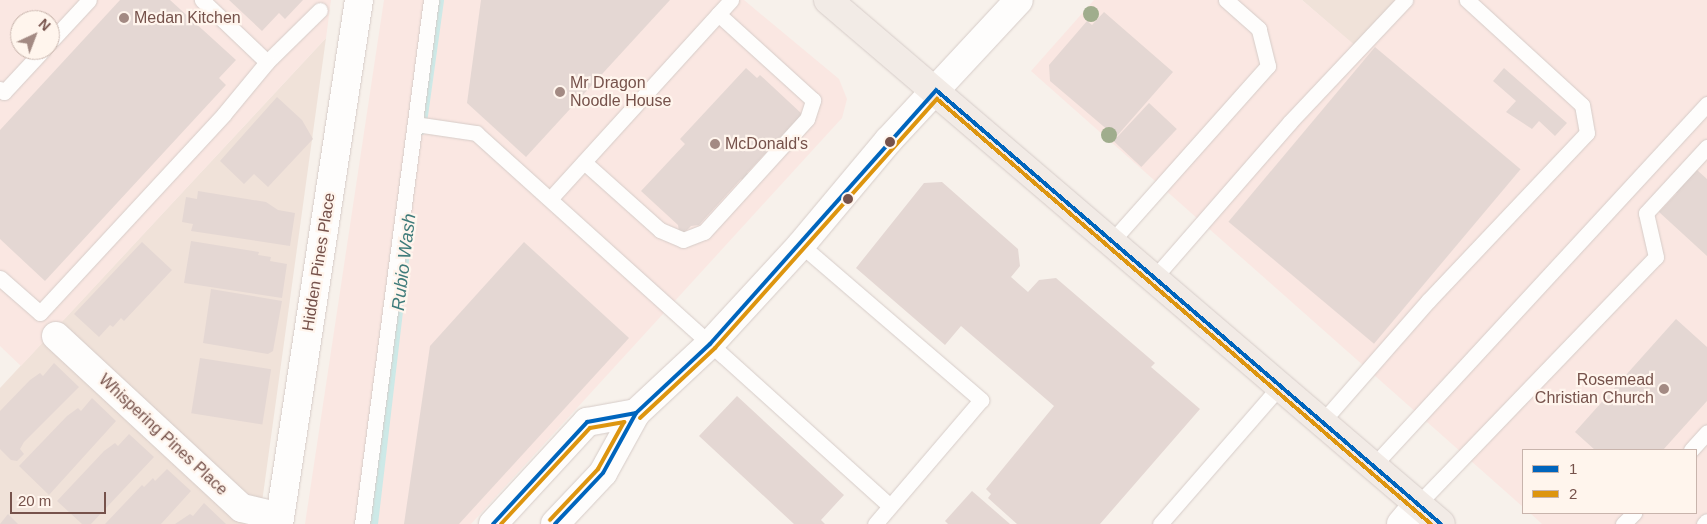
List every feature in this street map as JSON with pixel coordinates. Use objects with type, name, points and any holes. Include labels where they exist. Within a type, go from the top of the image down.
[{"type":"main road","name":"Hidden Pines Place","points":[[279,521],[359,0]]},
{"type":"main road","points":[[828,0],[936,90],[1373,466],[1410,514],[1441,524]]},
{"type":"main road","points":[[561,522],[603,473],[636,413],[710,344],[801,246],[936,90],[1019,0]]},
{"type":"main road","name":"Whispering Pines Place","points":[[56,336],[242,508],[279,521]]},
{"type":"main road","points":[[493,524],[587,422],[636,413]]},
{"type":"lane","points":[[60,31],[89,0]]},
{"type":"lane","points":[[202,0],[267,62]]},
{"type":"lane","points":[[362,524],[430,0]]},
{"type":"lane","points":[[550,199],[731,0]]},
{"type":"lane","points":[[1111,242],[1268,66],[1259,29],[1226,0]]},
{"type":"lane","points":[[1154,278],[1290,122],[1405,0]]},
{"type":"lane","points":[[1322,422],[1428,301],[1587,132],[1582,105],[1467,0]]},
{"type":"lane","points":[[0,278],[40,313],[224,114],[267,62],[320,10]]},
{"type":"lane","points":[[584,162],[660,230],[683,240],[704,232],[807,119],[812,100],[718,14]]},
{"type":"lane","points":[[1,93],[33,60]]},
{"type":"lane","points":[[1373,466],[1707,104]]},
{"type":"lane","points":[[414,124],[476,133],[890,506]]},
{"type":"lane","points":[[1410,514],[1656,257],[1646,214],[1707,146]]},
{"type":"lane","points":[[801,246],[981,400],[875,524]]},
{"type":"lane","points":[[1160,524],[1280,386]]},
{"type":"lane","points":[[1691,449],[1707,432]]},
{"type":"lane","points":[[1623,524],[1633,514]]},
{"type":"lane","points":[[1704,524],[1707,521]]},
{"type":"shaded area","points":[[0,0],[331,0],[326,38],[21,366],[0,346]]},
{"type":"shaded area","points":[[384,0],[744,0],[839,79],[847,99],[842,118],[471,524],[305,524]]},
{"type":"shaded area","points":[[1094,0],[1302,0],[1357,47],[1400,0],[1707,0],[1707,524],[1542,524],[1531,514],[1697,514],[1697,449],[1522,449],[1522,506],[1031,71]]},
{"type":"shaded area","points":[[1302,0],[1400,0],[1357,48]]},
{"type":"shaded area","points":[[326,38],[259,524],[0,524],[0,388]]},
{"type":"building","points":[[120,0],[170,0],[236,60],[219,78],[226,85],[45,281],[0,239],[0,130]]},
{"type":"building","points":[[229,0],[303,0],[285,19],[279,13],[262,31]]},
{"type":"building","points":[[481,0],[670,0],[526,157],[467,103]]},
{"type":"building","points":[[1104,12],[1173,72],[1116,137],[1050,81],[1049,65],[1087,21],[1092,25]]},
{"type":"building","points":[[1375,47],[1521,169],[1374,344],[1228,222]]},
{"type":"building","points":[[746,68],[757,78],[760,75],[802,114],[747,173],[752,178],[747,184],[741,179],[699,225],[691,226],[680,237],[678,225],[641,191],[685,144],[680,139]]},
{"type":"building","points":[[1504,68],[1567,123],[1555,136],[1539,121],[1532,129],[1506,112],[1516,101],[1493,81]]},
{"type":"building","points":[[277,97],[302,120],[313,139],[268,187],[254,174],[244,184],[220,161]]},
{"type":"building","points":[[1149,103],[1177,129],[1141,167],[1114,141]]},
{"type":"building","points":[[1697,170],[1707,179],[1707,256],[1659,212],[1677,193],[1673,190]]},
{"type":"building","points":[[942,182],[1018,249],[1020,266],[1011,277],[1028,292],[1039,280],[1056,278],[1155,363],[1151,367],[1200,409],[1100,524],[1017,524],[988,498],[991,494],[986,489],[1054,406],[961,326],[945,345],[856,268],[924,183]]},
{"type":"building","points":[[198,191],[266,202],[278,210],[295,213],[290,246],[191,231],[193,224],[182,222],[186,197],[197,199]]},
{"type":"building","points":[[191,241],[259,252],[258,255],[271,257],[270,261],[287,264],[282,298],[184,283]]},
{"type":"building","points":[[142,242],[172,270],[124,321],[121,318],[113,327],[110,325],[99,337],[74,314]]},
{"type":"building","points":[[524,242],[629,338],[459,524],[404,524],[430,346]]},
{"type":"building","points":[[211,289],[282,301],[273,351],[268,354],[203,343]]},
{"type":"building","points":[[1676,319],[1707,347],[1707,401],[1664,449],[1594,449],[1575,432]]},
{"type":"building","points":[[200,358],[271,369],[262,425],[191,413]]},
{"type":"building","points":[[54,363],[79,387],[24,442],[20,449],[24,454],[17,461],[11,460],[0,449],[0,411],[30,380],[40,373],[43,376]]},
{"type":"building","points":[[737,396],[844,495],[821,520],[825,524],[794,524],[699,436]]},
{"type":"building","points":[[92,398],[116,421],[49,495],[19,466],[67,416],[78,408],[81,411]]},
{"type":"building","points":[[129,434],[154,457],[91,524],[82,524],[57,501],[104,451],[115,443],[118,446]]},
{"type":"building","points":[[167,469],[191,491],[161,524],[105,524],[142,485],[144,487],[153,478],[155,481]]},
{"type":"building","points":[[972,491],[1010,524],[948,524],[945,521]]},
{"type":"building","points":[[204,503],[226,524],[175,524],[190,514],[193,516]]},
{"type":"building","points":[[8,514],[18,524],[0,524]]},
{"type":"waterway","name":"Rubio Wash","points":[[421,130],[439,0]]},
{"type":"waterway","name":"Rubio Wash","points":[[373,524],[404,259]]},
{"type":"transit line","name":"1","points":[[636,413],[710,344],[936,90],[1441,524]]},
{"type":"transit line","name":"2","points":[[640,418],[715,348],[937,99],[1431,524]]},
{"type":"transit line","name":"1","points":[[493,524],[587,422],[636,413],[603,473],[555,524]]},
{"type":"transit line","name":"2","points":[[501,524],[590,428],[624,422],[598,469],[550,520]]},
{"type":"place","name":"Medan Kitchen","points":[[124,18]]},
{"type":"place","name":"Mr Dragon Noodle House","points":[[560,92]]},
{"type":"place","name":"McDonald's","points":[[715,144]]},
{"type":"place","name":"Rosemead Christian Church","points":[[1664,389]]}]
